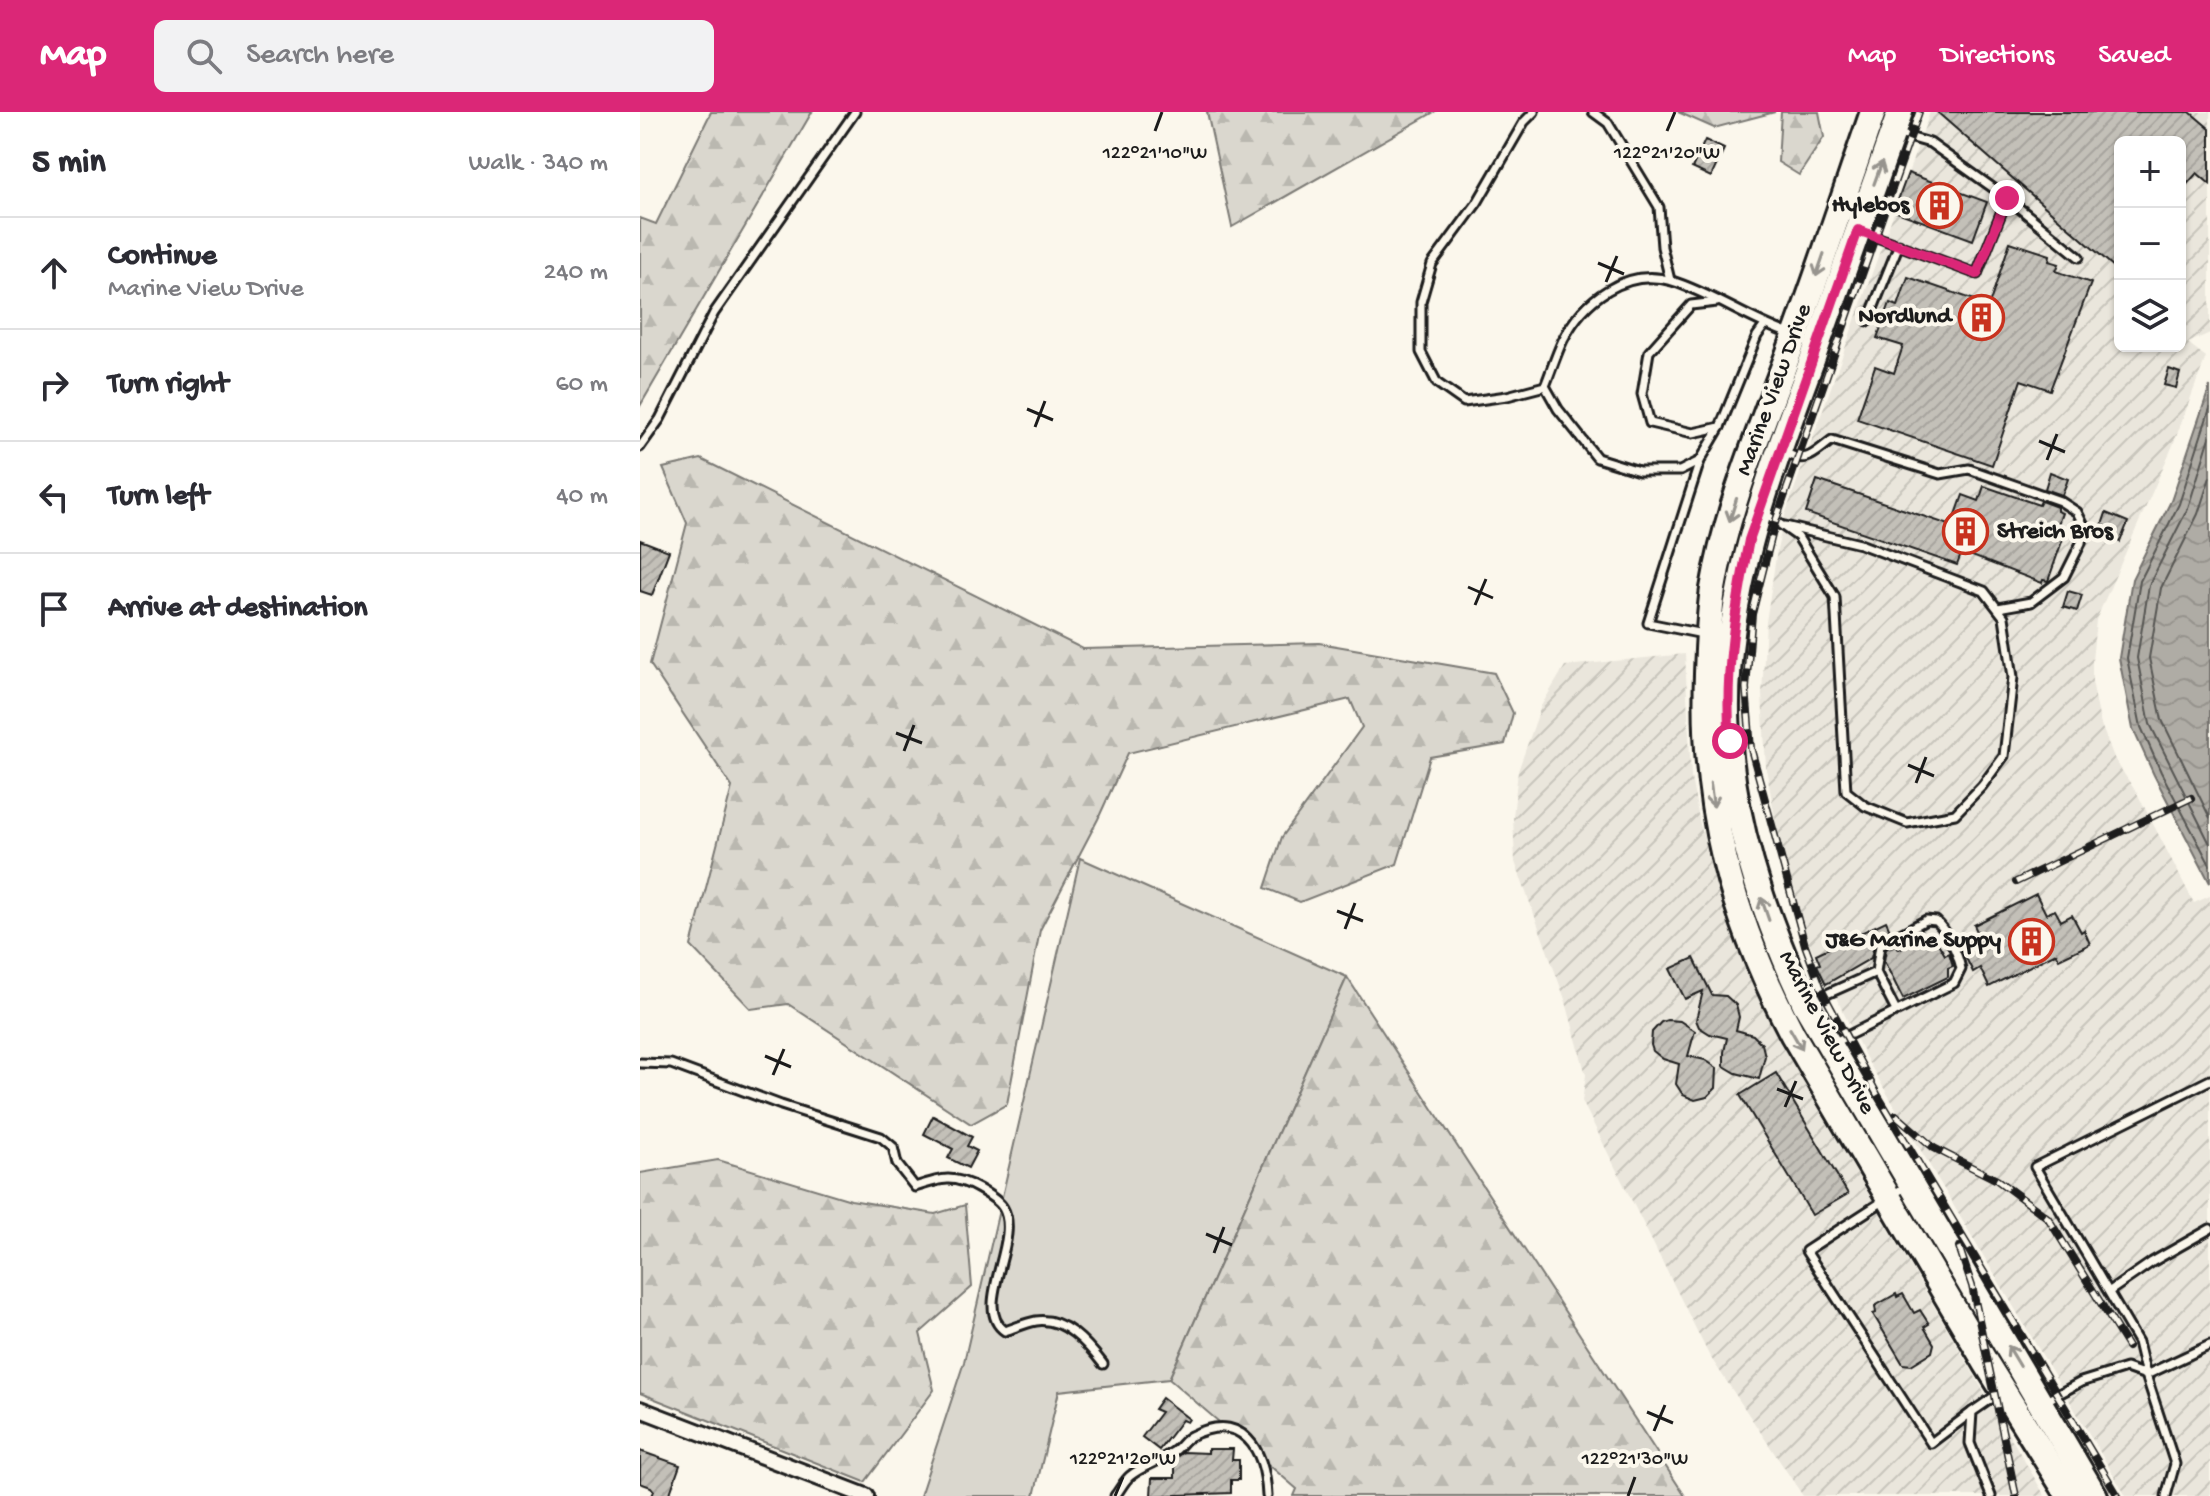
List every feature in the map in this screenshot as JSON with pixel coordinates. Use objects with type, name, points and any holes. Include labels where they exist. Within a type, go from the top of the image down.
[{"type":"main road","name":"Marine View Drive","points":[[1873,112],[1747,464],[1723,547],[1713,589],[1709,635],[1706,716],[1710,782],[1726,870],[1743,926],[1769,989],[1793,1035],[2041,1404],[2095,1496]]},
{"type":"main road","name":"Marine View Drive","points":[[1896,122],[1758,510],[1740,588],[1730,661],[1727,714],[1739,818],[1754,876],[1779,949],[1805,1004],[2004,1391],[2069,1496]]},
{"type":"street","points":[[640,1409],[866,1496]]},
{"type":"lane","points":[[640,447],[660,419],[714,313],[855,112]]},
{"type":"lane","points":[[1534,112],[1524,122],[1477,203],[1432,264],[1421,302],[1421,352],[1437,383],[1464,402],[1507,396],[1545,386]]},
{"type":"lane","points":[[1593,112],[1608,123],[1659,207],[1662,247],[1670,280]]},
{"type":"lane","points":[[1896,122],[2007,198],[2079,257]]},
{"type":"lane","points":[[1858,230],[1977,274],[2007,198]]},
{"type":"lane","points":[[1868,321],[1899,244]]},
{"type":"lane","points":[[1545,386],[1563,339],[1584,310],[1606,290],[1636,277],[1670,280],[1795,336]]},
{"type":"lane","points":[[1720,302],[1691,305],[1669,327],[1649,352],[1642,394],[1650,423],[1693,433],[1720,427]]},
{"type":"lane","points":[[1709,635],[1648,623],[1700,461],[1720,427],[1757,336],[1765,325]]},
{"type":"lane","points":[[1545,386],[1558,409],[1597,458],[1639,471],[1680,471],[1700,461]]},
{"type":"lane","points":[[1779,449],[1797,459],[1806,458],[1832,440],[1940,474],[1969,469],[2060,501],[2077,512],[2084,526],[2081,543],[2064,577],[2031,602],[1998,608]]},
{"type":"lane","points":[[1758,510],[1798,537],[1835,597],[1846,791],[1865,806],[1907,823],[1955,814],[1982,786],[2004,756],[2013,677],[2004,617],[1984,591],[1860,544],[1785,526]]},
{"type":"lane","points":[[1827,1046],[1954,983],[1961,969],[1941,924],[1926,920],[1882,942],[1877,953],[1876,972],[1896,1011]]},
{"type":"lane","points":[[1805,1004],[1876,972]]},
{"type":"lane","points":[[640,1063],[671,1064],[781,1105],[881,1137],[893,1147],[897,1164],[915,1187],[948,1177],[986,1193],[1003,1208],[1008,1229],[996,1285],[993,1316],[998,1326],[1005,1331],[1033,1322],[1054,1321],[1089,1346],[1103,1364]]},
{"type":"lane","points":[[2166,1496],[2175,1464],[2138,1342],[2035,1167],[2210,1080]]},
{"type":"lane","points":[[1900,1190],[1806,1251],[1931,1443],[2004,1391]]},
{"type":"lane","points":[[2110,1291],[2152,1262],[2210,1229]]},
{"type":"lane","points":[[2041,1404],[2081,1382],[2126,1368],[2146,1375],[2210,1345]]},
{"type":"lane","points":[[1972,1412],[1970,1443],[1991,1496]]},
{"type":"lane","points":[[1115,1496],[1130,1477],[1177,1450],[1189,1436],[1230,1428],[1244,1433],[1254,1444],[1267,1475],[1267,1496]]},
{"type":"shaded area","points":[[1930,112],[2210,112],[2210,333],[2188,343],[2206,357],[2173,445],[2096,620],[2092,681],[2100,722],[2115,760],[2138,795],[2194,903],[2210,896],[2210,1496],[2126,1496],[1866,1058],[1811,947],[1787,877],[1766,768],[1762,694],[1766,622],[1785,515]]},
{"type":"shaded area","points":[[1685,654],[1691,778],[1700,824],[1726,914],[1760,999],[1779,1041],[2045,1496],[1803,1496],[1709,1355],[1582,1101],[1586,1075],[1566,1002],[1515,862],[1513,817],[1518,771],[1541,706],[1565,666]]},
{"type":"green space","points":[[711,112],[812,112],[640,406],[640,218],[656,224]]},
{"type":"green space","points":[[1207,112],[1434,112],[1232,227]]},
{"type":"green space","points":[[1678,112],[1775,112],[1714,128]]},
{"type":"green space","points":[[1781,112],[1819,112],[1824,137],[1799,175],[1778,162]]},
{"type":"green space","points":[[701,459],[1083,649],[1319,643],[1494,673],[1513,713],[1505,744],[1430,757],[1397,864],[1300,902],[1265,888],[1282,837],[1362,727],[1350,699],[1128,753],[1098,819],[1040,930],[1007,1104],[971,1124],[788,1004],[751,1009],[691,946],[732,787],[650,664],[687,523],[663,468]]},
{"type":"green space","points":[[1080,858],[1347,977],[1169,1379],[1059,1391],[1034,1496],[920,1496],[964,1362]]},
{"type":"green space","points":[[1347,977],[1685,1496],[1294,1496],[1297,1489],[1169,1379]]},
{"type":"green space","points":[[718,1160],[851,1200],[935,1214],[965,1205],[972,1287],[920,1333],[934,1390],[865,1482],[640,1393],[640,1173]]},
{"type":"water","points":[[2210,386],[2210,883],[2133,729],[2119,658],[2132,579],[2171,501]]},
{"type":"building","points":[[1937,112],[2190,112],[2210,129],[2210,184],[2197,173],[2186,185],[2186,136],[2114,136],[2114,267]]},
{"type":"building","points":[[1705,140],[1724,149],[1711,177],[1692,168]]},
{"type":"building","name":"Hylebos","points":[[1908,173],[1987,202],[1973,240],[1894,211]]},
{"type":"building","points":[[2010,242],[2050,255],[2049,261],[2059,264],[2056,271],[2091,283],[2050,390],[2021,380],[1992,465],[1857,419],[1875,366],[1894,373],[1903,346],[1877,338],[1890,303],[1898,306],[1908,277],[1989,305]]},
{"type":"building","points":[[2169,369],[2180,373],[2176,388],[2164,385]]},
{"type":"building","points":[[2050,472],[2068,479],[2062,495],[2045,489]]},
{"type":"building","name":"Streich Bros","points":[[1817,480],[1952,526],[1963,495],[1979,501],[1984,486],[2039,505],[2041,501],[2057,507],[2057,511],[2062,513],[2057,527],[2066,530],[2048,581],[2043,580],[2042,583],[1962,552],[1957,565],[1806,513]]},
{"type":"building","points":[[2106,513],[2128,522],[2120,542],[2107,537],[2110,528],[2102,525]]},
{"type":"building","points":[[640,540],[669,551],[652,595],[640,591]]},
{"type":"building","points":[[2068,591],[2082,595],[2077,611],[2063,607]]},
{"type":"building","name":"J&G Marine Suppy","points":[[2036,894],[2046,914],[2055,910],[2061,921],[2072,915],[2090,944],[2059,959],[2056,953],[1989,987],[1980,968],[1973,972],[1961,948],[1980,938],[1974,925]]},
{"type":"building","points":[[1886,921],[1891,932],[1875,941],[1871,958],[1826,984],[1817,965],[1820,964],[1816,954]]},
{"type":"building","points":[[1932,933],[1945,955],[1949,953],[1953,966],[1948,968],[1948,977],[1903,999],[1884,961],[1886,949],[1896,944],[1899,949]]},
{"type":"building","points":[[1694,958],[1712,995],[1726,996],[1736,1005],[1739,1017],[1736,1030],[1753,1035],[1762,1044],[1765,1056],[1759,1079],[1724,1066],[1727,1038],[1710,1034],[1699,1027],[1696,1020],[1703,991],[1685,999],[1670,969]]},
{"type":"building","points":[[1667,1020],[1680,1021],[1695,1031],[1688,1056],[1705,1060],[1717,1068],[1716,1088],[1707,1097],[1695,1100],[1683,1095],[1676,1084],[1679,1064],[1663,1059],[1653,1051],[1652,1032]]},
{"type":"building","points":[[1776,1073],[1848,1194],[1812,1215],[1740,1095]]},
{"type":"building","points":[[933,1116],[972,1137],[967,1146],[977,1151],[968,1168],[948,1158],[953,1149],[924,1134]]},
{"type":"building","points":[[1896,1294],[1897,1297],[1903,1294],[1914,1313],[1920,1310],[1929,1324],[1924,1327],[1934,1344],[1932,1352],[1911,1365],[1903,1364],[1873,1314],[1876,1313],[1875,1306]]},
{"type":"building","points":[[1162,1398],[1189,1419],[1187,1422],[1182,1420],[1159,1450],[1142,1437],[1161,1412],[1154,1409]]},
{"type":"building","points":[[1208,1449],[1233,1449],[1232,1460],[1239,1460],[1239,1480],[1231,1480],[1231,1493],[1151,1496],[1152,1478],[1175,1478],[1175,1458],[1183,1452],[1208,1453]]},
{"type":"building","points":[[640,1451],[680,1465],[669,1496],[652,1496],[654,1491],[651,1487],[640,1483]]},
{"type":"railway","points":[[1919,112],[1775,523],[1752,614],[1746,688],[1751,749],[1805,945],[1823,993],[1877,1094],[2118,1496]]},
{"type":"railway","points":[[2016,882],[2191,798]]},
{"type":"railway","points":[[1896,1115],[1934,1148],[1997,1180],[2048,1218],[2128,1347]]},
{"type":"railway","points":[[1959,1247],[1972,1286],[2016,1496]]},
{"type":"place","name":"Hylebos","points":[[1940,206]]},
{"type":"place","name":"Nordlund","points":[[1982,317]]},
{"type":"place","name":"Streich Bros","points":[[1966,532]]},
{"type":"place","name":"J&G Marine Suppy","points":[[2032,941]]},
{"type":"route","points":[[1730,741],[1727,714],[1730,661],[1749,540],[1858,230],[1977,274],[2007,198]]}]
